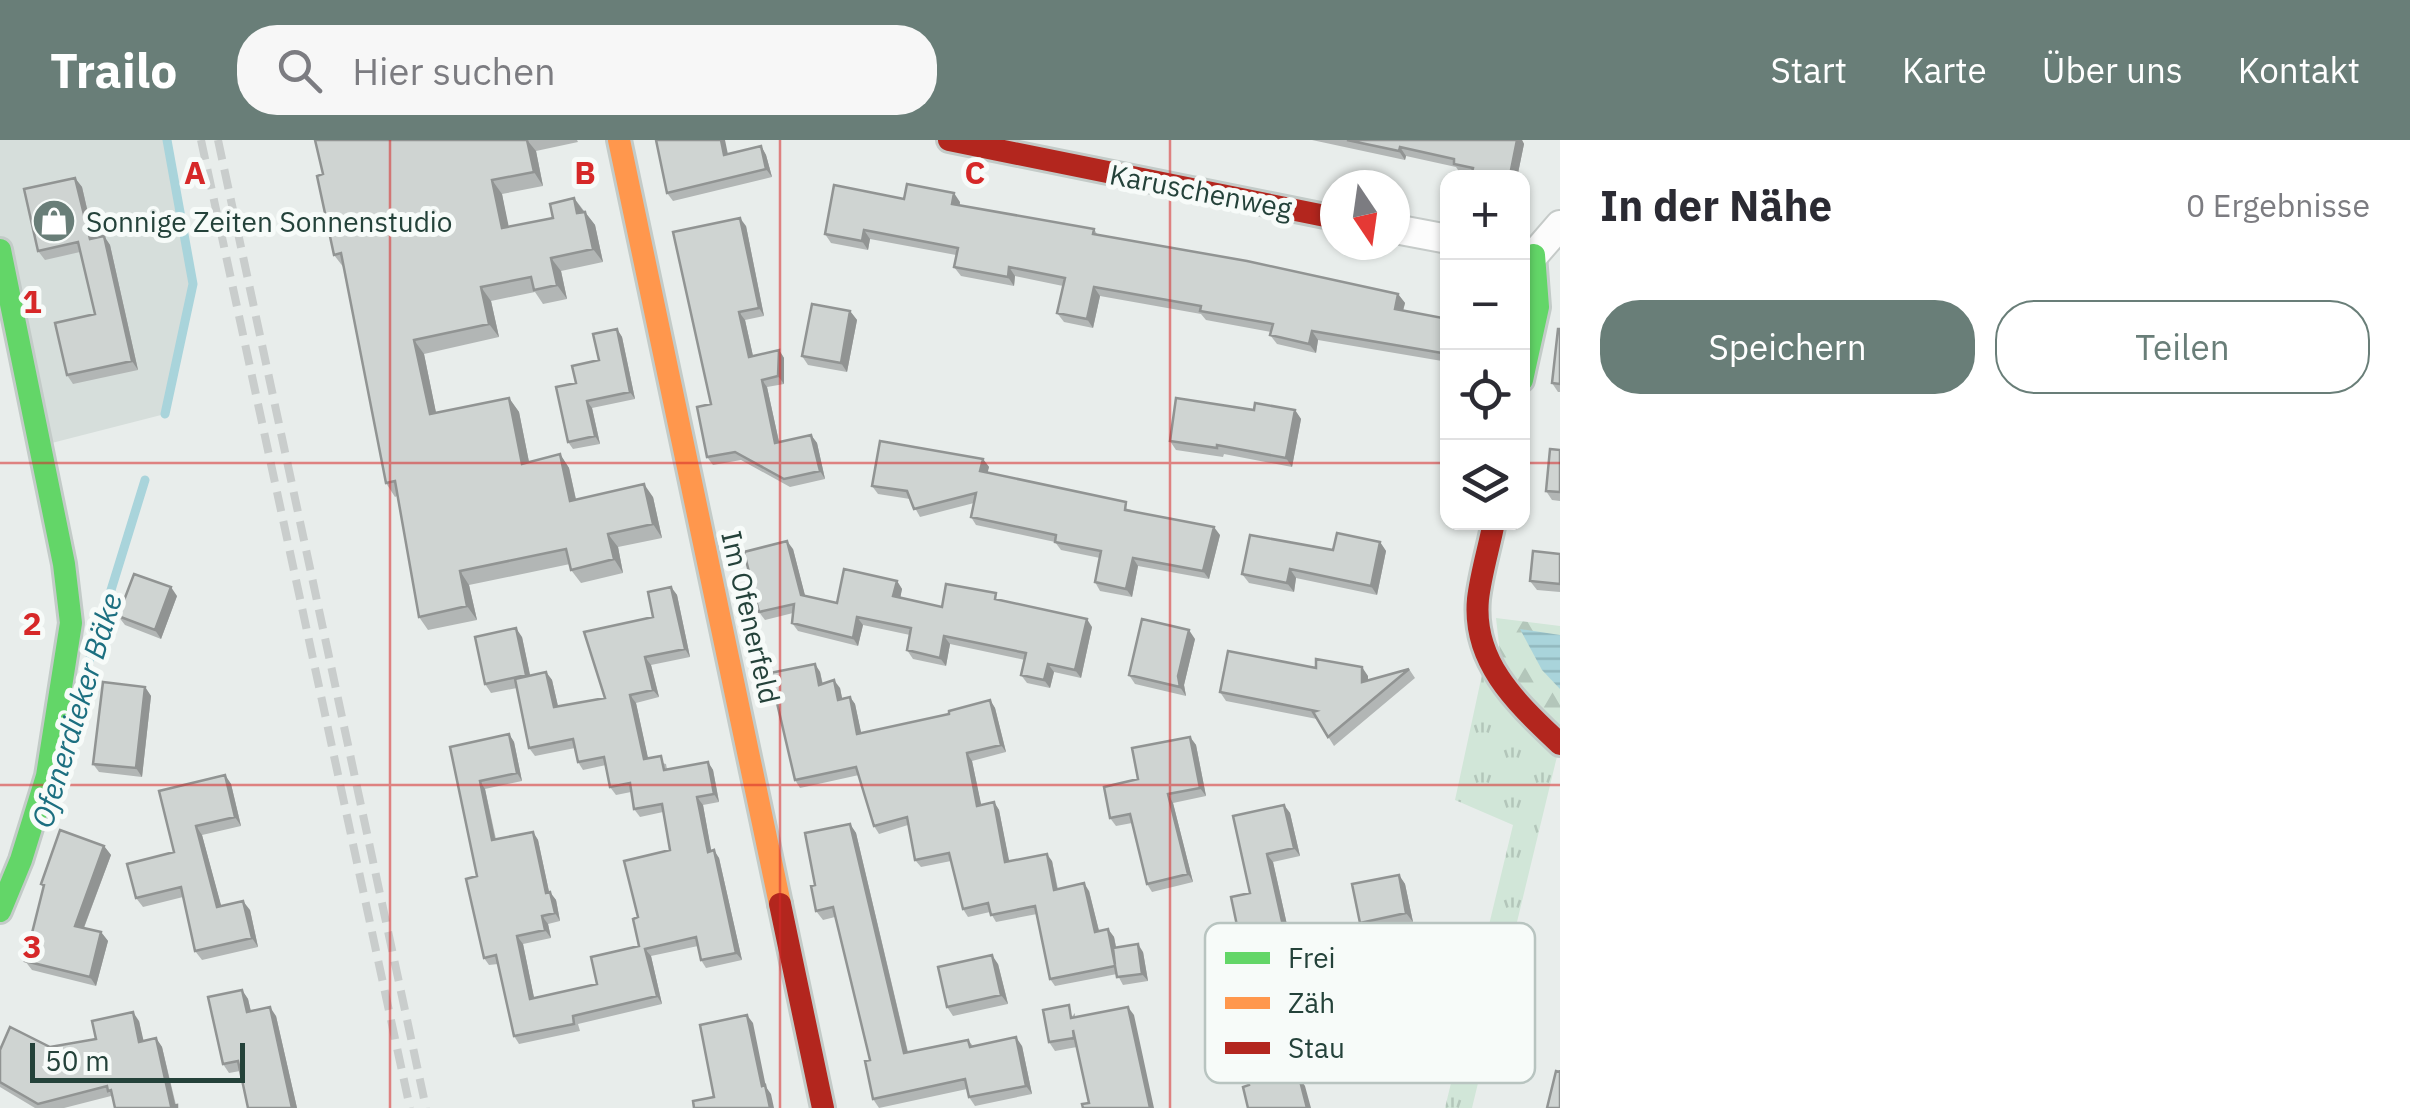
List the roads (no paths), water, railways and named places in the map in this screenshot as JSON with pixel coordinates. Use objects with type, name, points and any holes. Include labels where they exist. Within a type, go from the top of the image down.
[{"type":"street","name":"Im Ofenerfeld","points":[[618,140],[823,1108]]},
{"type":"street","name":"Karuschenweg","points":[[949,140],[1320,215]]},
{"type":"street","points":[[1530,252],[1560,225]]},
{"type":"street","points":[[1410,232],[1440,237]]},
{"type":"street","points":[[0,250],[64,564],[71,623],[47,776],[21,860],[0,911]]},
{"type":"street","points":[[1529,260],[1538,307],[1529,350]]},
{"type":"street","points":[[1492,530],[1479,597],[1481,644],[1505,688],[1560,744]]},
{"type":"water","points":[[1520,629],[1560,635],[1560,689],[1542,670]]},
{"type":"waterway","name":"Ofenerdieker Bäke","points":[[165,414],[193,284],[167,140]]},
{"type":"waterway","name":"Ofenerdieker Bäke","points":[[78,697],[145,480]]},
{"type":"railway","points":[[201,140],[410,1108]]},
{"type":"railway","points":[[218,140],[426,1108]]},
{"type":"place","name":"Sonnige Zeiten Sonnenstudio","points":[[54,221]]}]
